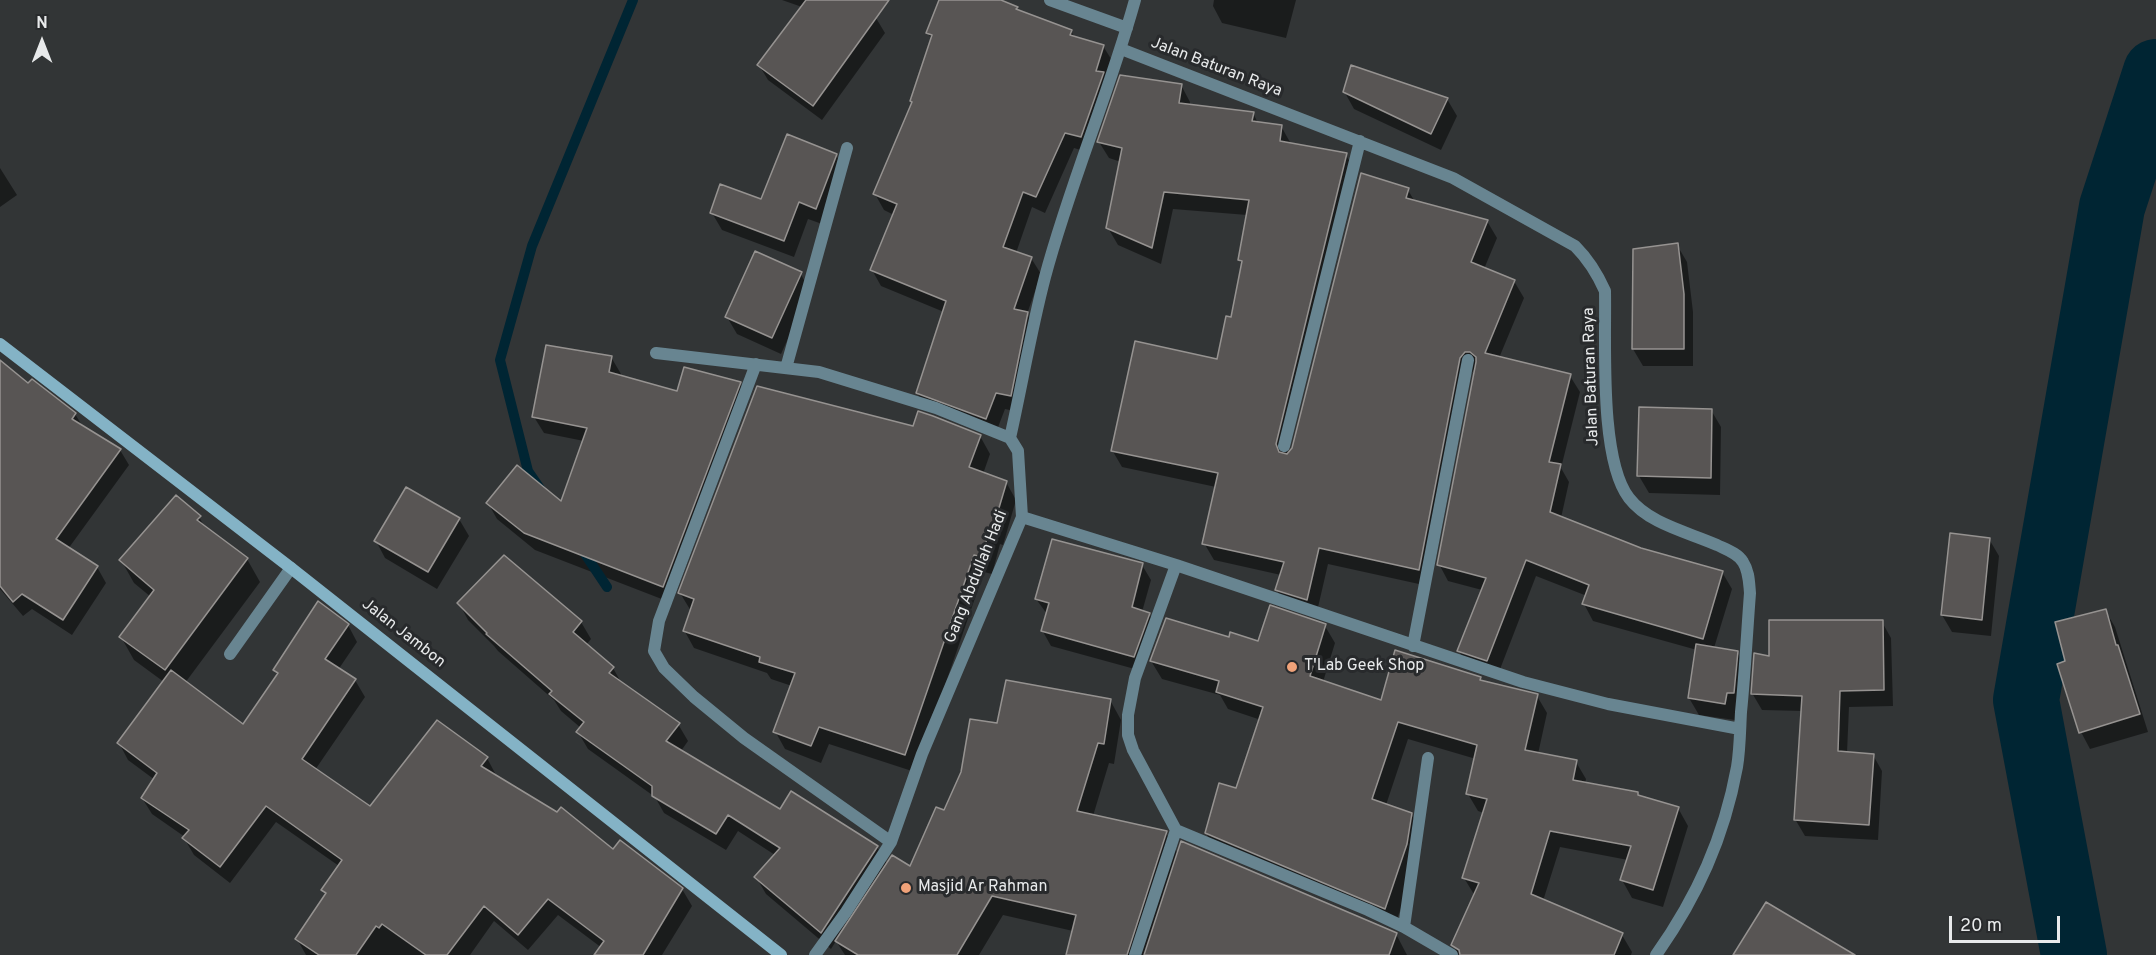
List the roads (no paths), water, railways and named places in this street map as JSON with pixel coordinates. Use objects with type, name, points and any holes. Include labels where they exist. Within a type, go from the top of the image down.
[{"type":"main road","name":"Jalan Jambon","points":[[0,344],[291,568],[781,955]]},
{"type":"street","points":[[1050,0],[1127,28]]},
{"type":"street","points":[[656,353],[836,376],[936,408],[1010,438],[1045,278],[1078,169],[1121,49],[1135,0]]},
{"type":"street","name":"Jalan Baturan Raya","points":[[1121,49],[1453,178],[1575,246],[1593,266],[1605,291],[1607,407],[1612,454],[1618,480],[1629,498],[1644,513],[1664,524],[1730,551],[1742,560],[1748,572],[1750,593],[1737,766],[1716,845],[1699,886],[1656,955]]},
{"type":"street","points":[[1284,446],[1360,141]]},
{"type":"street","points":[[786,368],[847,148]]},
{"type":"street","points":[[1413,646],[1468,360]]},
{"type":"street","points":[[756,364],[659,621],[654,651],[664,668],[694,697],[744,738],[891,842]]},
{"type":"street","name":"Gang Abdullah Hadi","points":[[815,955],[891,842],[922,754],[1022,517],[1018,451],[1010,438]]},
{"type":"street","points":[[1022,517],[1176,564],[1523,682],[1608,704],[1740,729]]},
{"type":"street","points":[[1176,564],[1135,678],[1128,715],[1128,735],[1133,750],[1176,830],[1404,927],[1452,955]]},
{"type":"street","points":[[230,654],[291,568]]},
{"type":"street","points":[[1404,927],[1428,758]]},
{"type":"street","points":[[1135,955],[1176,830]]},
{"type":"waterway","points":[[541,490],[528,471],[500,360],[532,246],[633,0]]},
{"type":"waterway","points":[[2074,955],[2026,700],[2112,207],[2156,72]]},
{"type":"waterway","points":[[581,548],[607,587]]},
{"type":"place","name":"T'Lab Geek Shop","points":[[1292,667]]},
{"type":"place","name":"Masjid Ar Rahman","points":[[906,888]]}]
